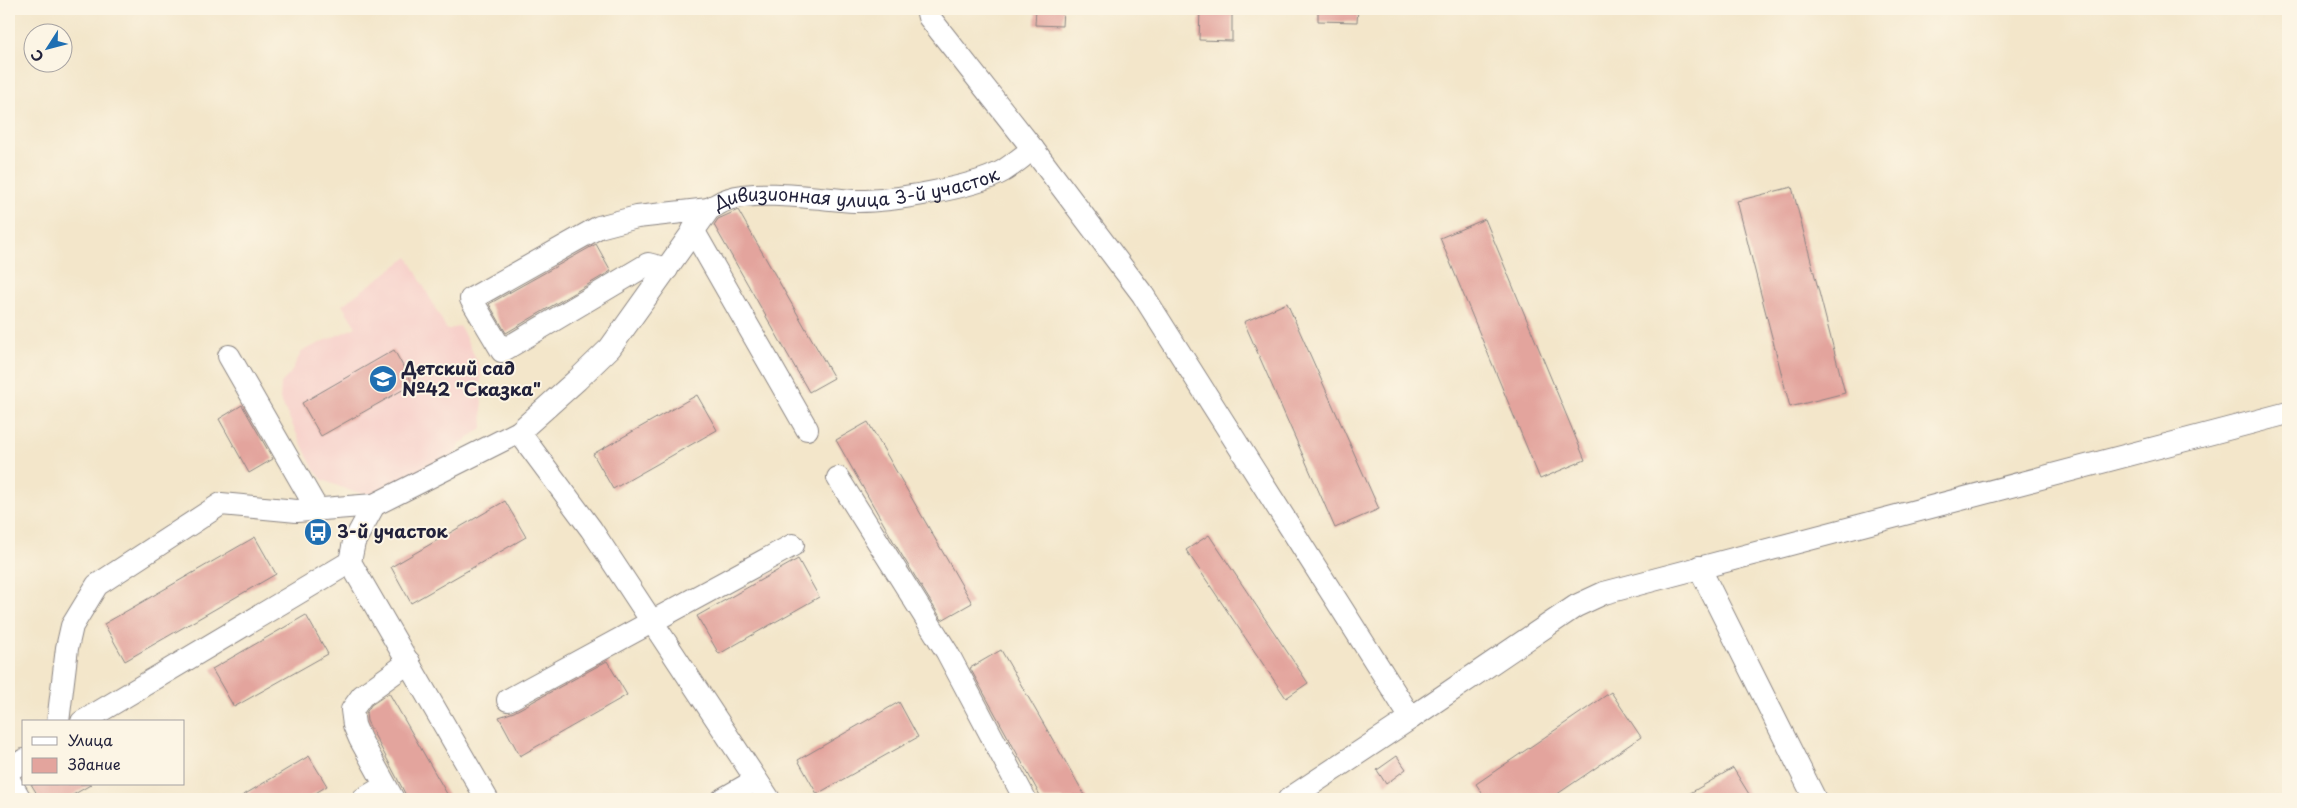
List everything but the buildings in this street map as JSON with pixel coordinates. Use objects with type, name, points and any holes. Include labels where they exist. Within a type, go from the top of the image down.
[{"type":"street","points":[[927,9],[929,17],[1033,149],[1143,294],[1411,718]]},
{"type":"street","name":"Дивизионная улица 3-й участок","points":[[374,505],[519,432],[610,348],[709,209],[730,199],[750,196],[857,201],[908,196],[951,188],[1002,172],[1033,149]]},
{"type":"street","points":[[667,269],[648,264],[502,351],[471,299],[599,227],[637,217],[709,209]]},
{"type":"street","points":[[694,230],[807,430]]},
{"type":"street","points":[[230,356],[317,510]]},
{"type":"street","points":[[1289,799],[1576,606],[1604,593],[2288,412]]},
{"type":"street","points":[[519,432],[590,529],[769,799]]},
{"type":"street","points":[[838,478],[947,652],[1025,799]]},
{"type":"street","points":[[58,720],[66,656],[72,626],[97,585],[221,504],[298,511],[374,505]]},
{"type":"street","points":[[374,505],[354,542],[350,562],[487,799]]},
{"type":"street","points":[[508,700],[793,545]]},
{"type":"street","points":[[85,720],[350,562]]},
{"type":"street","points":[[1699,567],[1815,799]]},
{"type":"street","points":[[363,799],[389,793],[360,739],[354,725],[352,710],[362,696],[409,662]]},
{"type":"street","points":[[9,770],[22,761]]},
{"type":"street","points":[[9,780],[20,799]]},
{"type":"street","points":[[722,799],[756,780]]},
{"type":"shaded area","name":"Детский сад №42 \"Сказка\"","points":[[408,257],[447,330],[460,326],[480,367],[483,427],[460,444],[454,458],[373,495],[351,491],[323,480],[314,470],[280,399],[281,383],[290,374],[302,351],[356,327],[342,305]]},
{"type":"place","name":"Детский сад №42 \"Сказка\"","points":[[383,379]]},
{"type":"place","name":"3-й участок","points":[[318,532]]}]
